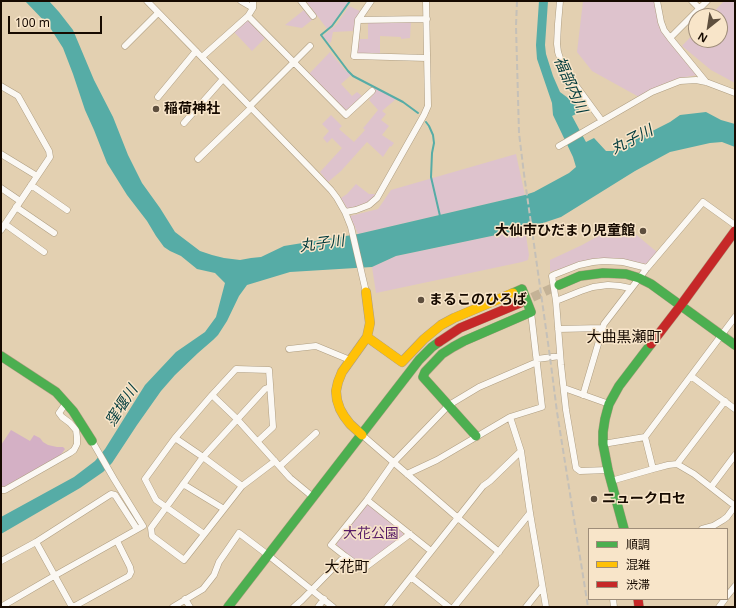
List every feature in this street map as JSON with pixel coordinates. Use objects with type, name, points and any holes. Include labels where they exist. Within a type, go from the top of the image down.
[{"type":"street","points":[[147,1],[331,190],[345,212],[351,227],[366,292],[370,323],[367,337],[342,372],[338,382],[336,391],[337,400],[344,416],[350,424],[393,463],[499,552]]},
{"type":"street","points":[[241,1],[253,8]]},
{"type":"street","points":[[202,57],[248,16],[253,8],[253,1]]},
{"type":"street","points":[[301,1],[312,16]]},
{"type":"street","points":[[371,1],[358,20],[354,56],[427,58]]},
{"type":"street","points":[[345,212],[369,205],[377,198],[428,106],[426,1]]},
{"type":"street","points":[[560,1],[557,44],[561,61],[566,72],[602,121]]},
{"type":"street","points":[[657,1],[664,30],[706,82]]},
{"type":"street","points":[[125,46],[158,13]]},
{"type":"street","points":[[248,16],[346,115],[372,91]]},
{"type":"street","points":[[358,20],[427,19]]},
{"type":"street","points":[[670,38],[688,21]]},
{"type":"street","points":[[198,158],[310,46]]},
{"type":"street","points":[[158,97],[196,51]]},
{"type":"street","points":[[184,123],[223,79]]},
{"type":"street","points":[[559,146],[652,92],[680,81],[696,80],[706,82],[735,93]]},
{"type":"street","points":[[2,87],[18,96],[50,151],[50,156],[3,227],[44,252]]},
{"type":"street","points":[[1,154],[37,176]]},
{"type":"street","points":[[31,185],[67,210]]},
{"type":"street","points":[[1,188],[20,201]]},
{"type":"street","points":[[584,395],[604,324],[646,268],[702,202],[735,225]]},
{"type":"street","points":[[16,207],[54,233]]},
{"type":"street","points":[[624,528],[608,470],[603,444],[603,432],[609,404],[619,386],[735,231]]},
{"type":"street","points":[[608,470],[580,471],[576,468],[566,410],[556,301],[552,276],[579,265],[593,262],[623,262],[646,268]]},
{"type":"street","points":[[559,285],[580,276],[603,273],[626,274],[639,278],[652,284],[735,346]]},
{"type":"street","points":[[556,301],[594,287],[608,285],[630,288]]},
{"type":"street","points":[[367,337],[402,362],[424,339],[454,318],[522,289],[532,312],[542,407],[510,416],[437,460],[407,474]]},
{"type":"street","points":[[228,607],[362,435],[412,368],[432,347],[460,328],[520,303]]},
{"type":"street","points":[[476,436],[423,377],[425,372],[442,354],[464,341],[532,312]]},
{"type":"street","points":[[603,444],[645,437],[735,317]]},
{"type":"street","points":[[558,329],[602,328]]},
{"type":"street","points":[[289,349],[316,346],[350,360]]},
{"type":"street","points":[[1,356],[56,392],[66,403],[92,441],[143,526]]},
{"type":"street","points":[[410,534],[363,569],[331,545],[393,463],[449,405],[479,387],[537,360],[560,356]]},
{"type":"street","points":[[204,534],[156,500],[145,479],[175,438],[236,369],[269,370],[273,427],[258,441]]},
{"type":"street","points":[[691,376],[735,409]]},
{"type":"street","points":[[270,387],[264,389],[203,457],[151,528],[152,536],[184,560],[242,486],[275,461]]},
{"type":"street","points":[[564,388],[609,404]]},
{"type":"street","points":[[212,395],[258,441],[290,478],[313,497]]},
{"type":"street","points":[[677,464],[725,401]]},
{"type":"street","points":[[1,490],[5,490],[74,450],[77,444],[76,430],[59,413],[66,403]]},
{"type":"street","points":[[510,416],[521,451],[546,607]]},
{"type":"street","points":[[280,466],[316,433]]},
{"type":"street","points":[[645,437],[653,469]]},
{"type":"street","points":[[175,438],[242,486]]},
{"type":"street","points":[[387,607],[483,486],[521,451]]},
{"type":"street","points":[[711,487],[735,455]]},
{"type":"street","points":[[611,481],[668,465],[677,464],[694,474],[735,506],[723,520],[713,526],[706,528]]},
{"type":"street","points":[[183,484],[224,509]]},
{"type":"street","points":[[1,561],[36,542],[111,494],[115,495],[137,529]]},
{"type":"street","points":[[366,500],[431,551]]},
{"type":"street","points":[[454,607],[530,513]]},
{"type":"street","points":[[2,605],[137,529],[143,526],[151,528]]},
{"type":"street","points":[[173,607],[203,589],[214,575],[219,562],[239,533],[333,607]]},
{"type":"street","points":[[36,542],[72,607],[129,576],[131,572],[130,567],[117,541]]},
{"type":"street","points":[[294,607],[345,556]]},
{"type":"street","points":[[411,578],[449,607]]},
{"type":"street","points":[[728,595],[735,586]]},
{"type":"street","points":[[526,607],[542,587]]},
{"type":"street","points":[[185,599],[190,607]]},
{"type":"street","points":[[318,607],[324,599]]},
{"type":"green space","points":[[306,1],[349,1],[328,30]]},
{"type":"green space","points":[[583,1],[655,1],[661,25],[698,75],[679,78],[661,85],[639,97],[592,71],[577,52]]},
{"type":"green space","points":[[724,1],[735,1],[735,83],[711,70],[682,46],[688,40],[688,48],[728,48],[728,8],[717,8]]},
{"type":"green space","points":[[349,6],[360,11],[353,31],[333,32],[331,42],[329,43],[323,36],[337,24]]},
{"type":"green space","points":[[304,10],[312,20],[302,28],[285,25]]},
{"type":"green space","points":[[248,20],[265,38],[252,51],[234,32]]},
{"type":"green space","points":[[368,21],[411,21],[410,38],[401,39],[401,37],[380,36],[380,54],[357,55],[359,39],[368,39]]},
{"type":"green space","points":[[330,52],[351,75],[341,84],[352,96],[357,92],[362,96],[345,110],[308,75]]},
{"type":"green space","points":[[373,87],[396,99],[382,111],[386,114],[381,120],[389,126],[382,135],[394,143],[391,147],[390,146],[383,157],[367,142],[341,171],[328,182],[320,172],[342,148],[332,138],[327,143],[323,138],[329,131],[322,124],[331,115],[342,126],[339,129],[354,142],[365,130],[363,128],[378,110],[369,100],[375,92],[372,89]]},
{"type":"green space","points":[[516,154],[525,195],[358,234],[350,216],[378,209],[391,190]]},
{"type":"green space","points":[[356,184],[369,194],[375,194],[370,201],[358,206],[347,208],[341,198]]},
{"type":"green space","points":[[622,223],[657,252],[646,264],[616,258],[601,258],[584,261],[550,272],[550,260],[582,245]]},
{"type":"green space","points":[[525,229],[529,255],[528,260],[376,293],[372,267],[396,256]]},
{"type":"green space","name":"大花公園","points":[[368,504],[403,533],[404,536],[365,565],[361,565],[337,546],[337,542],[365,505]]},
{"type":"shaded area","points":[[11,430],[30,441],[34,435],[48,445],[63,447],[65,449],[60,456],[5,488],[1,485],[1,445]]},
{"type":"water","name":"丸子川","points":[[25,1],[49,1],[73,30],[94,80],[113,117],[128,155],[142,183],[175,232],[200,251],[224,258],[240,260],[261,257],[284,246],[358,234],[525,195],[534,192],[569,173],[576,167],[573,157],[553,115],[552,103],[537,59],[536,45],[539,1],[548,1],[545,45],[546,54],[553,76],[560,92],[576,104],[580,112],[572,116],[586,142],[594,138],[606,151],[613,151],[670,122],[680,115],[706,112],[721,120],[735,124],[735,147],[722,142],[710,143],[670,152],[635,171],[561,217],[525,229],[396,256],[372,267],[290,272],[247,285],[239,296],[227,321],[218,335],[175,375],[161,391],[112,463],[103,472],[80,488],[1,534],[1,517],[74,477],[95,461],[105,449],[145,385],[176,352],[205,332],[216,317],[225,283],[215,273],[197,269],[181,256],[164,247],[156,236],[147,221],[127,195],[107,163],[85,110],[63,48],[49,26]]},
{"type":"waterway","points":[[350,1],[332,26],[321,35],[353,76],[403,102],[418,113]]},
{"type":"waterway","points":[[426,122],[433,135],[434,143],[431,177],[440,216]]},
{"type":"tunnel","points":[[520,303],[559,285]]},
{"type":"railway","points":[[517,1],[516,26],[519,133],[557,412],[588,607]]},
{"type":"traffic: fast","points":[[559,285],[580,276],[603,273],[626,274],[639,278],[651,284],[735,345]]},
{"type":"traffic: fast","points":[[476,436],[423,377],[425,372],[442,354],[453,347],[531,312],[522,289],[513,293]]},
{"type":"traffic: fast","points":[[228,607],[419,360],[439,342]]},
{"type":"traffic: fast","points":[[624,528],[608,470],[603,444],[603,432],[609,404],[619,386],[651,344]]},
{"type":"traffic: fast","points":[[1,356],[56,392],[73,411],[92,441]]},
{"type":"traffic: slow","points":[[362,435],[344,416],[337,400],[336,391],[342,372],[367,337],[370,323],[366,292]]},
{"type":"traffic: slow","points":[[367,337],[402,362],[424,339],[441,325],[513,293]]},
{"type":"traffic: jam","points":[[651,344],[735,231]]},
{"type":"traffic: jam","points":[[439,342],[460,328],[520,303]]},
{"type":"traffic: jam","points":[[638,600],[639,607]]},
{"type":"place","name":"稲荷神社","points":[[156,109]]},
{"type":"place","name":"大仙市ひだまり児童館","points":[[643,231]]},
{"type":"place","name":"まるこのひろば","points":[[421,300]]},
{"type":"place","name":"ニュークロセ","points":[[594,499]]},
{"type":"district","name":"大曲黒瀬町","points":[[624,338]]},
{"type":"district","name":"大花町","points":[[347,568]]},
{"type":"water label","name":"福部内川","points":[[570,85]]},
{"type":"water label","name":"窪堰川","points":[[122,406]]}]
